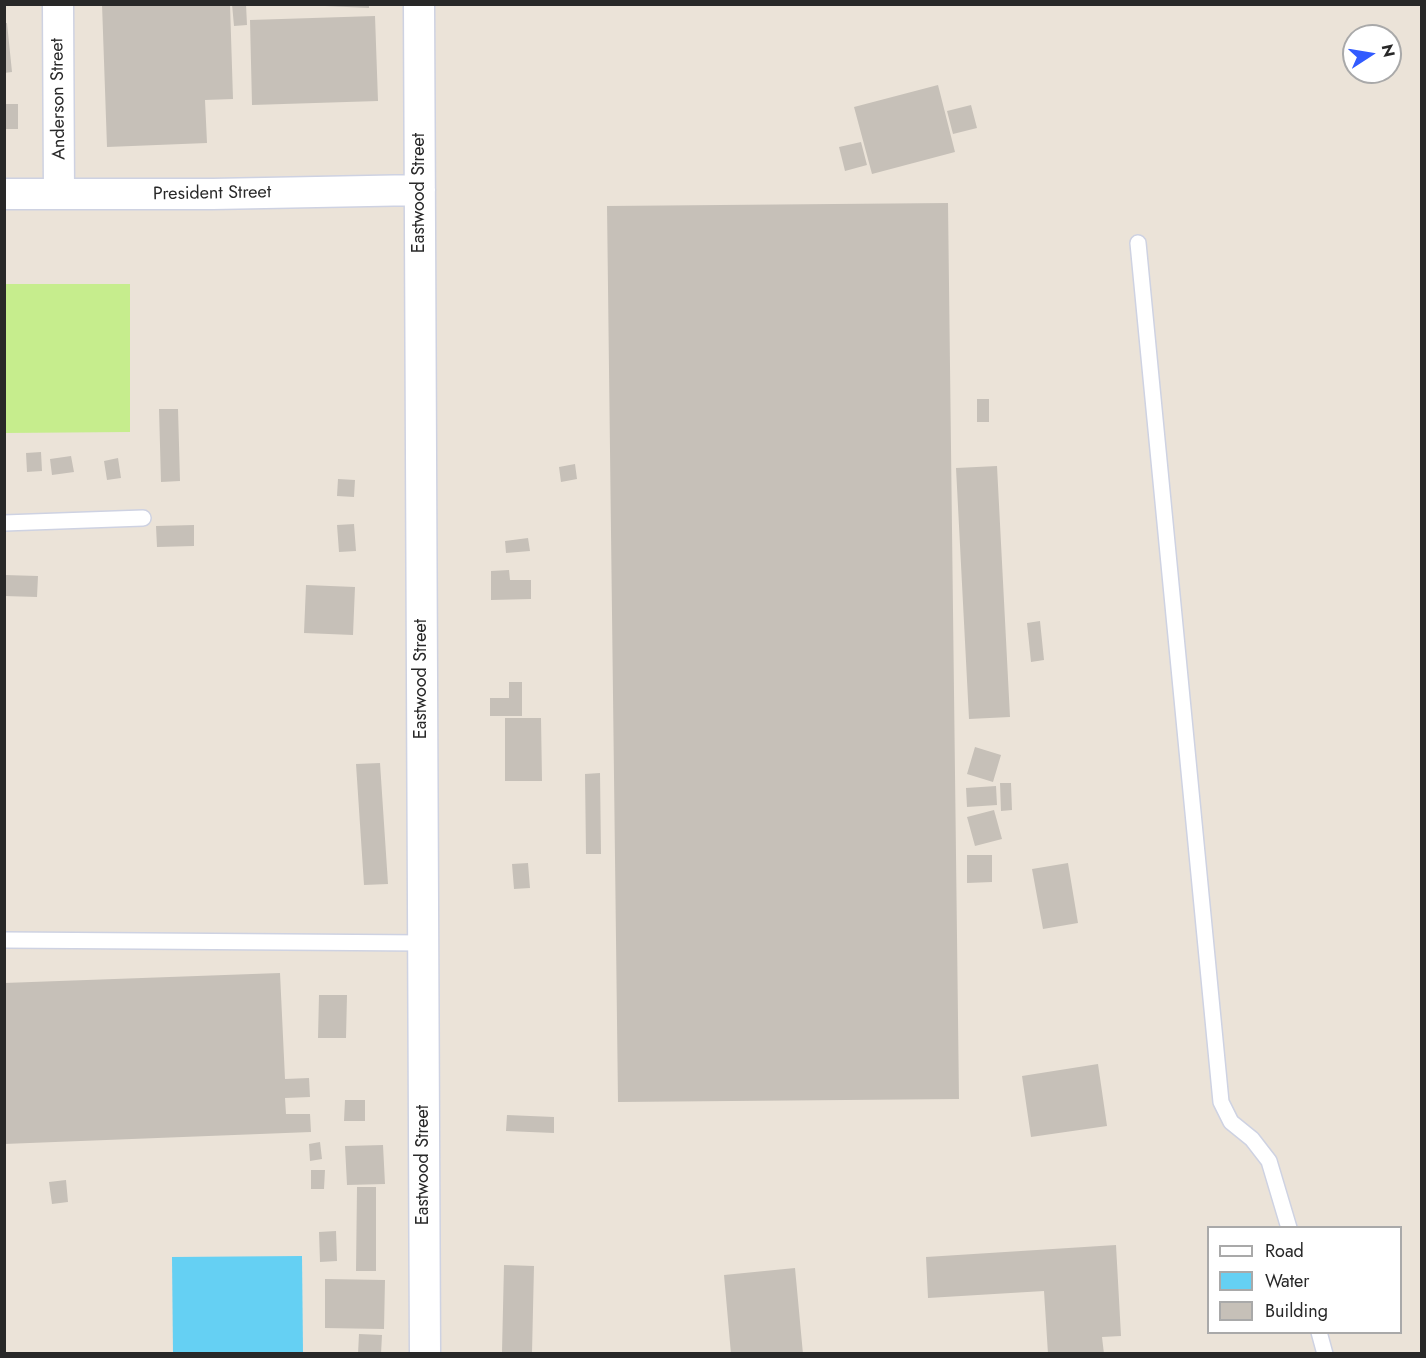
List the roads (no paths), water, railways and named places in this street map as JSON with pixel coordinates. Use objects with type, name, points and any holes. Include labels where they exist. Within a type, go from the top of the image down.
[{"type":"street","name":"Anderson Street","points":[[58,4],[59,194]]},
{"type":"street","name":"Eastwood Street","points":[[419,4],[425,1353]]},
{"type":"street","name":"President Street","points":[[4,194],[420,190]]},
{"type":"lane","points":[[1138,243],[1221,1102],[1231,1122],[1252,1139],[1269,1161],[1289,1226]]},
{"type":"lane","points":[[4,523],[143,518]]},
{"type":"lane","points":[[4,940],[424,943]]},
{"type":"lane","points":[[1320,1334],[1325,1353]]},
{"type":"water","points":[[302,1256],[303,1353],[173,1353],[172,1257]]}]
